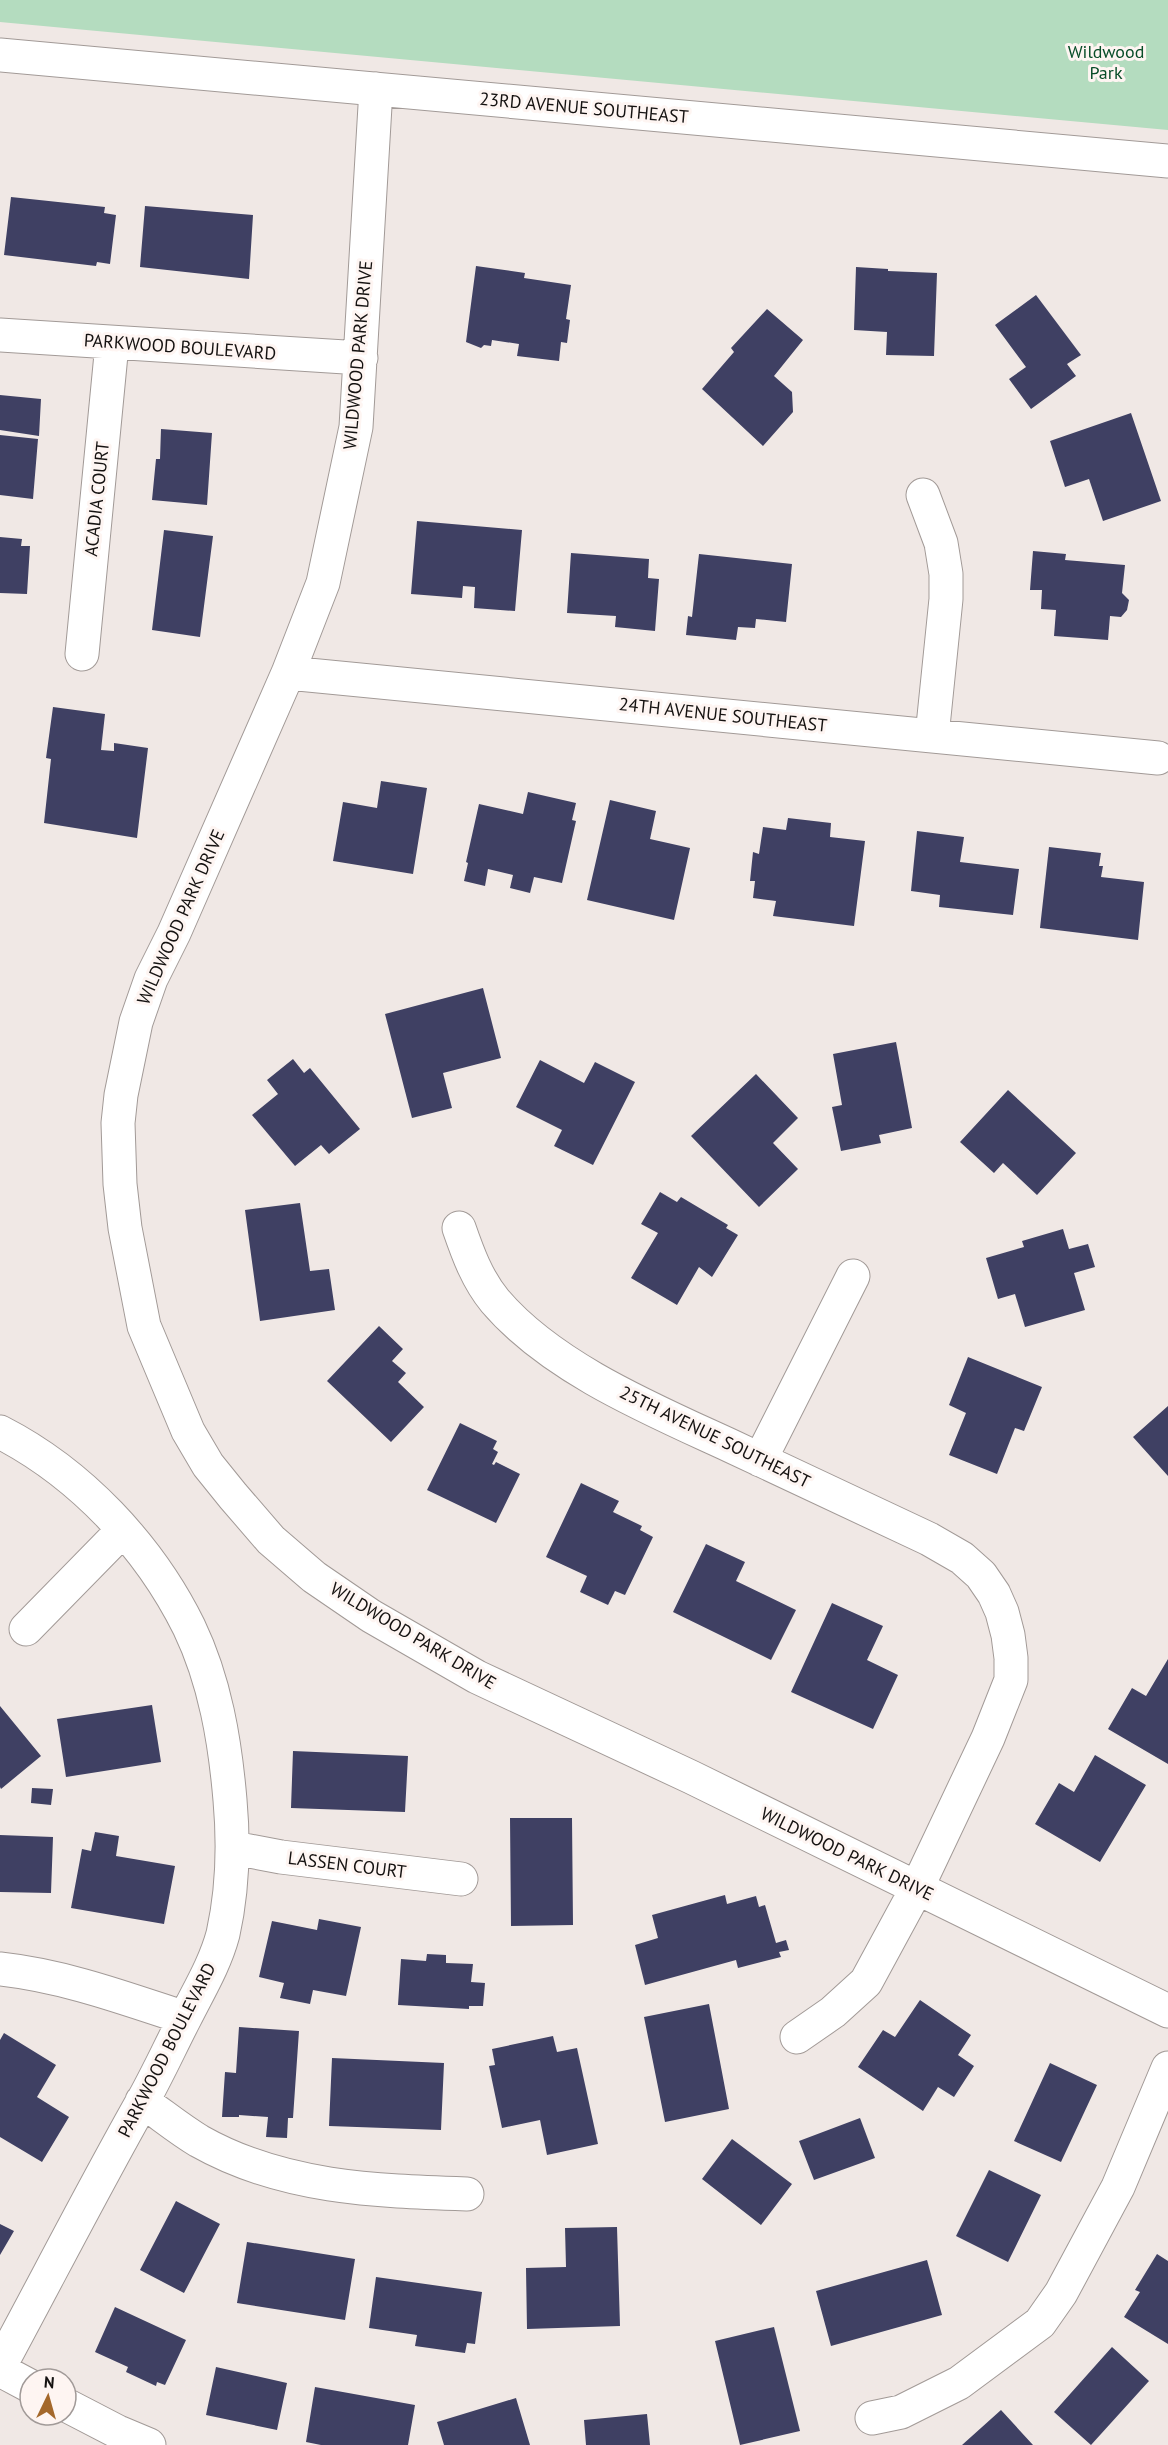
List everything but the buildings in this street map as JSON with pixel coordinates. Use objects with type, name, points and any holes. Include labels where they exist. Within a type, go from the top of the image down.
[{"type":"street","name":"23RD AVENUE SOUTHEAST","points":[[0,55],[1168,161]]},
{"type":"street","name":"WILDWOOD PARK DRIVE","points":[[376,89],[356,427],[323,583],[288,673],[174,933],[151,978],[136,1022],[121,1095],[118,1123],[120,1184],[125,1228],[144,1326],[188,1431],[214,1473],[272,1540],[314,1577],[371,1616],[477,1677],[691,1777],[1168,2011]]},
{"type":"street","name":"PARKWOOD BOULEVARD","points":[[0,335],[112,344],[361,358]]},
{"type":"street","name":"ACADIA COURT","points":[[82,654],[112,344]]},
{"type":"street","points":[[923,495],[941,543],[946,574],[946,599],[932,736]]},
{"type":"street","name":"24TH AVENUE SOUTHEAST","points":[[288,673],[1158,758]]},
{"type":"street","name":"25TH AVENUE SOUTHEAST","points":[[459,1228],[472,1266],[495,1301],[527,1331],[571,1366],[674,1419],[929,1539],[962,1558],[981,1575],[994,1594],[1002,1612],[1011,1658],[1011,1680],[988,1738],[916,1887],[866,1982],[833,2012],[797,2037]]},
{"type":"street","points":[[760,1460],[853,1276]]},
{"type":"street","name":"PARKWOOD BOULEVARD","points":[[0,1432],[27,1446],[93,1498],[123,1530],[159,1576],[183,1617],[208,1678],[219,1719],[227,1764],[234,1848],[230,1898],[222,1936],[209,1975],[185,2018],[152,2087],[142,2101],[0,2368]]},
{"type":"street","points":[[26,1629],[123,1530]]},
{"type":"street","name":"LASSEN COURT","points":[[234,1848],[281,1857],[461,1879]]},
{"type":"street","points":[[0,1969],[31,1973],[85,1987],[185,2018]]},
{"type":"street","points":[[872,2418],[901,2412],[959,2383],[1040,2323],[1061,2293],[1118,2187],[1168,2068]]},
{"type":"street","points":[[142,2101],[199,2140],[270,2170],[327,2185],[386,2191],[467,2194]]},
{"type":"street","points":[[0,2368],[18,2379]]},
{"type":"street","points":[[78,2411],[149,2445]]},
{"type":"green space","name":"Wildwood Park","points":[[0,0],[1168,0],[1168,130],[0,22]]}]
